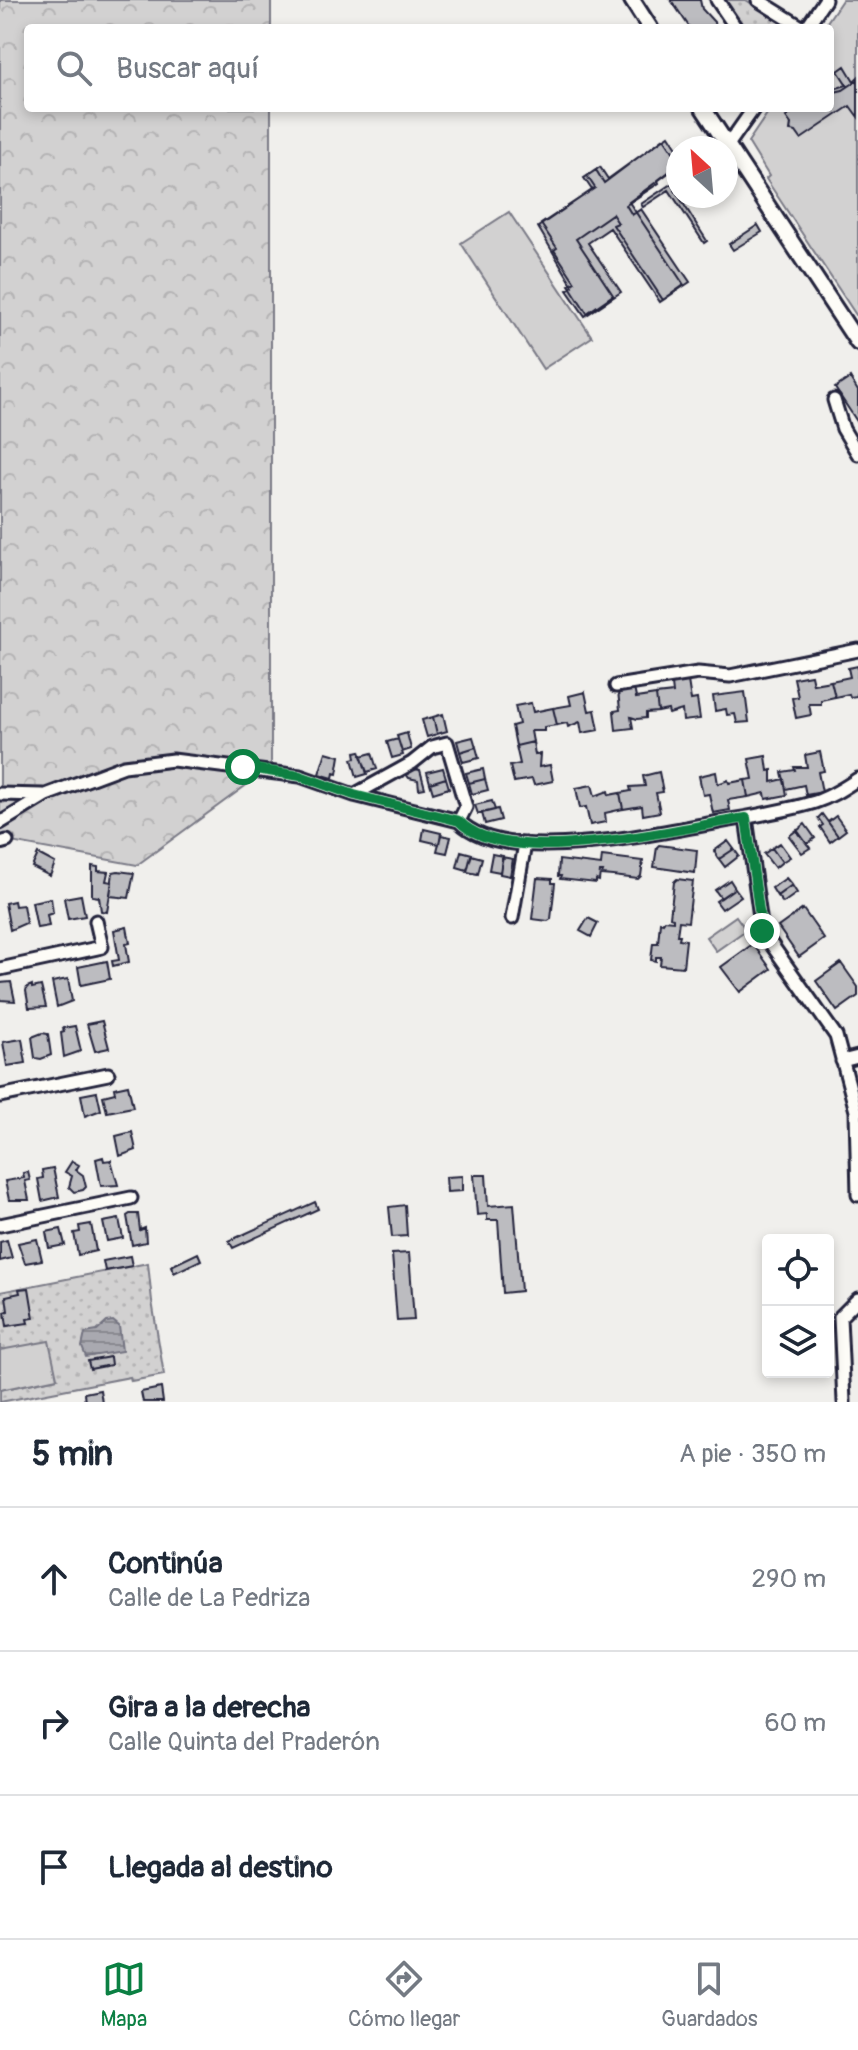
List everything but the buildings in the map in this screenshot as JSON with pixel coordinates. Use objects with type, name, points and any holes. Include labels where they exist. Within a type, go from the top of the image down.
[{"type":"main road","points":[[632,0],[647,24]]},
{"type":"main road","points":[[706,112],[722,136]]},
{"type":"main road","points":[[738,160],[858,343]]},
{"type":"street","points":[[717,0],[733,24]]},
{"type":"street","points":[[758,0],[797,24]]},
{"type":"street","points":[[807,24],[825,0]]},
{"type":"street","points":[[734,136],[751,112]]},
{"type":"street","points":[[834,400],[843,429],[858,454]]},
{"type":"street","points":[[616,686],[698,673],[730,676],[858,650]]},
{"type":"street","points":[[354,795],[412,763],[432,747],[447,743],[466,807],[459,821]]},
{"type":"street","points":[[0,823],[46,795],[124,766],[173,760],[300,776],[354,795],[459,821],[468,830],[483,837],[525,844],[618,839],[746,818],[816,802],[858,779]]},
{"type":"street","points":[[0,794],[46,795]]},
{"type":"street","points":[[746,818],[762,931],[836,1036],[856,1111],[858,1195]]},
{"type":"street","points":[[512,918],[525,844]]},
{"type":"street","points":[[0,969],[102,947],[96,921]]},
{"type":"street","points":[[842,1061],[858,1057]]},
{"type":"street","points":[[0,1096],[108,1074]]},
{"type":"street","points":[[0,1225],[131,1198]]},
{"type":"street","points":[[844,1402],[840,1317],[858,1299]]},
{"type":"green space","points":[[0,0],[271,0],[271,24],[24,24],[24,112],[271,112],[271,767],[137,865],[0,840]]},
{"type":"green space","points":[[725,0],[746,0],[782,24],[740,24]]},
{"type":"green space","points":[[842,0],[858,0],[858,318],[766,179],[769,176],[748,142],[768,112],[834,112],[834,24],[826,24]]},
{"type":"green space","points":[[509,212],[592,337],[543,369],[461,243]]},
{"type":"green space","points":[[736,916],[746,930],[716,951],[706,937]]},
{"type":"green space","points":[[148,1263],[164,1375],[131,1381],[130,1377],[0,1402],[0,1390],[57,1378],[0,1350],[0,1292]]},
{"type":"green space","points":[[49,1341],[57,1378],[0,1390],[0,1350]]},
{"type":"shaded area","points":[[113,1321],[119,1326],[122,1351],[86,1357],[82,1347],[85,1333],[97,1331]]},
{"type":"route","points":[[243,767],[300,776],[354,795],[459,821],[468,830],[483,837],[508,842],[564,844],[618,839],[746,818],[762,931]]}]
